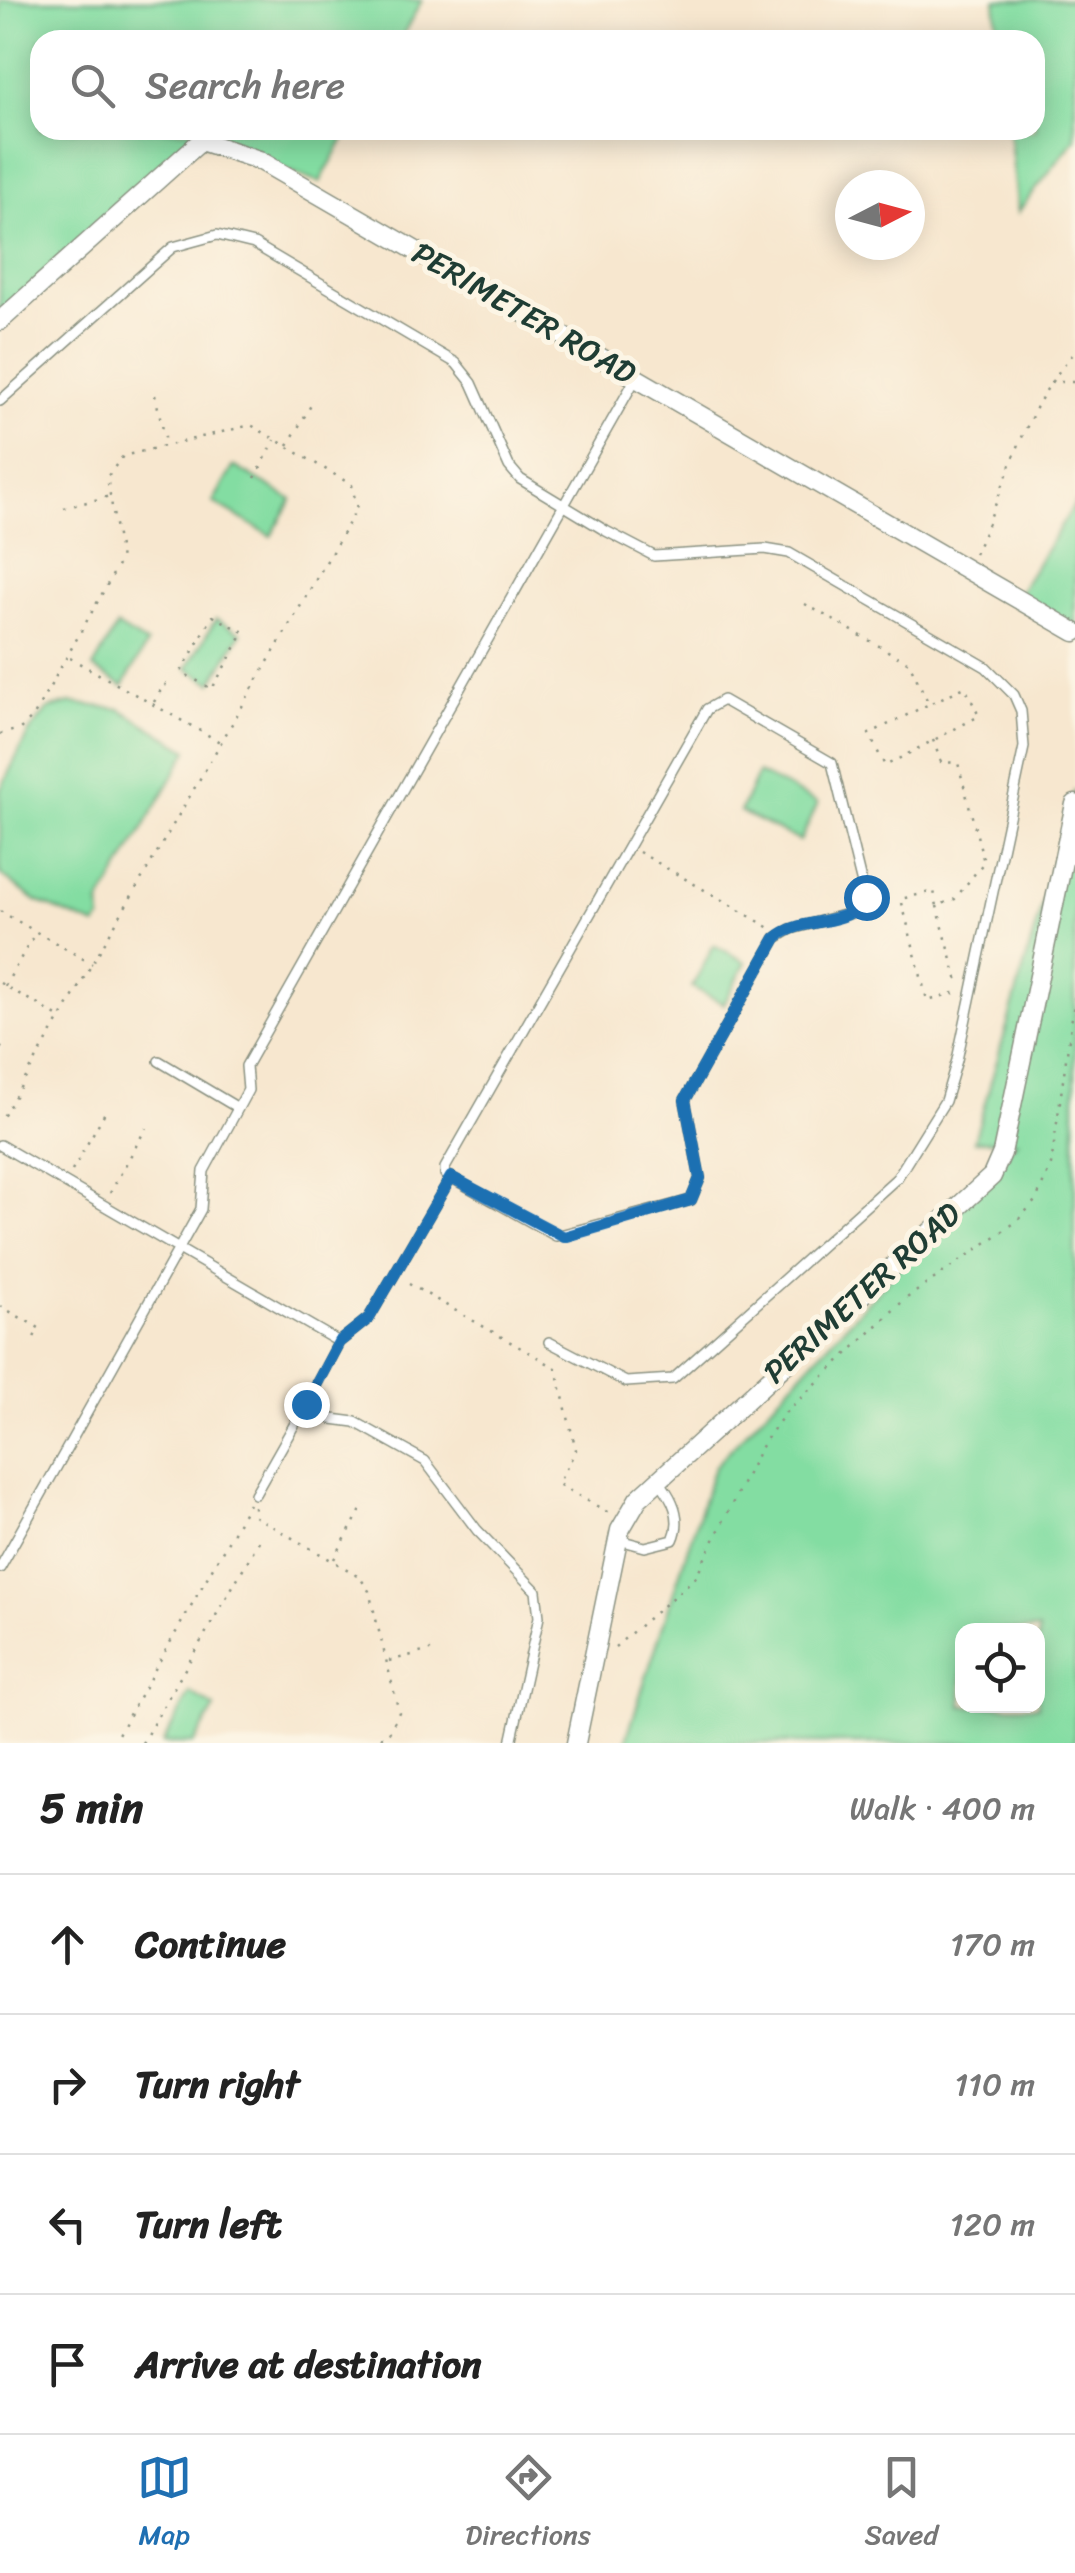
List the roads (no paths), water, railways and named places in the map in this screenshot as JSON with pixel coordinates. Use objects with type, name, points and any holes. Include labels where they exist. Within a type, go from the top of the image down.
[{"type":"street","name":"PERIMETER ROAD","points":[[0,320],[201,141],[260,160],[1075,632]]},
{"type":"street","name":"PERIMETER ROAD","points":[[576,1743],[622,1530],[638,1499],[992,1176],[1002,1153],[1075,804]]},
{"type":"lane","points":[[0,401],[174,247],[203,236],[235,237],[264,250],[456,364],[472,383],[508,466],[520,478],[654,556],[765,549],[807,561],[1002,680],[1021,711],[1024,747],[952,1080],[945,1101],[898,1178],[674,1379],[626,1382],[548,1342]]},
{"type":"lane","points":[[0,1568],[201,1209],[204,1171],[248,1090],[246,1066],[636,378]]},
{"type":"lane","points":[[714,702],[732,703],[825,756],[836,772],[866,897],[855,912],[780,934],[685,1100],[700,1178],[691,1200],[564,1237],[451,1177],[445,1168],[714,702]]},
{"type":"lane","points":[[160,1061],[238,1108]]},
{"type":"lane","points":[[0,1145],[339,1342]]},
{"type":"lane","points":[[254,1494],[339,1342],[369,1318],[451,1177]]},
{"type":"lane","points":[[306,1404],[332,1419],[355,1422],[425,1461],[476,1530],[536,1591],[539,1617],[512,1743]]},
{"type":"lane","points":[[622,1530],[645,1546],[672,1540],[679,1526],[676,1510],[658,1480]]}]
